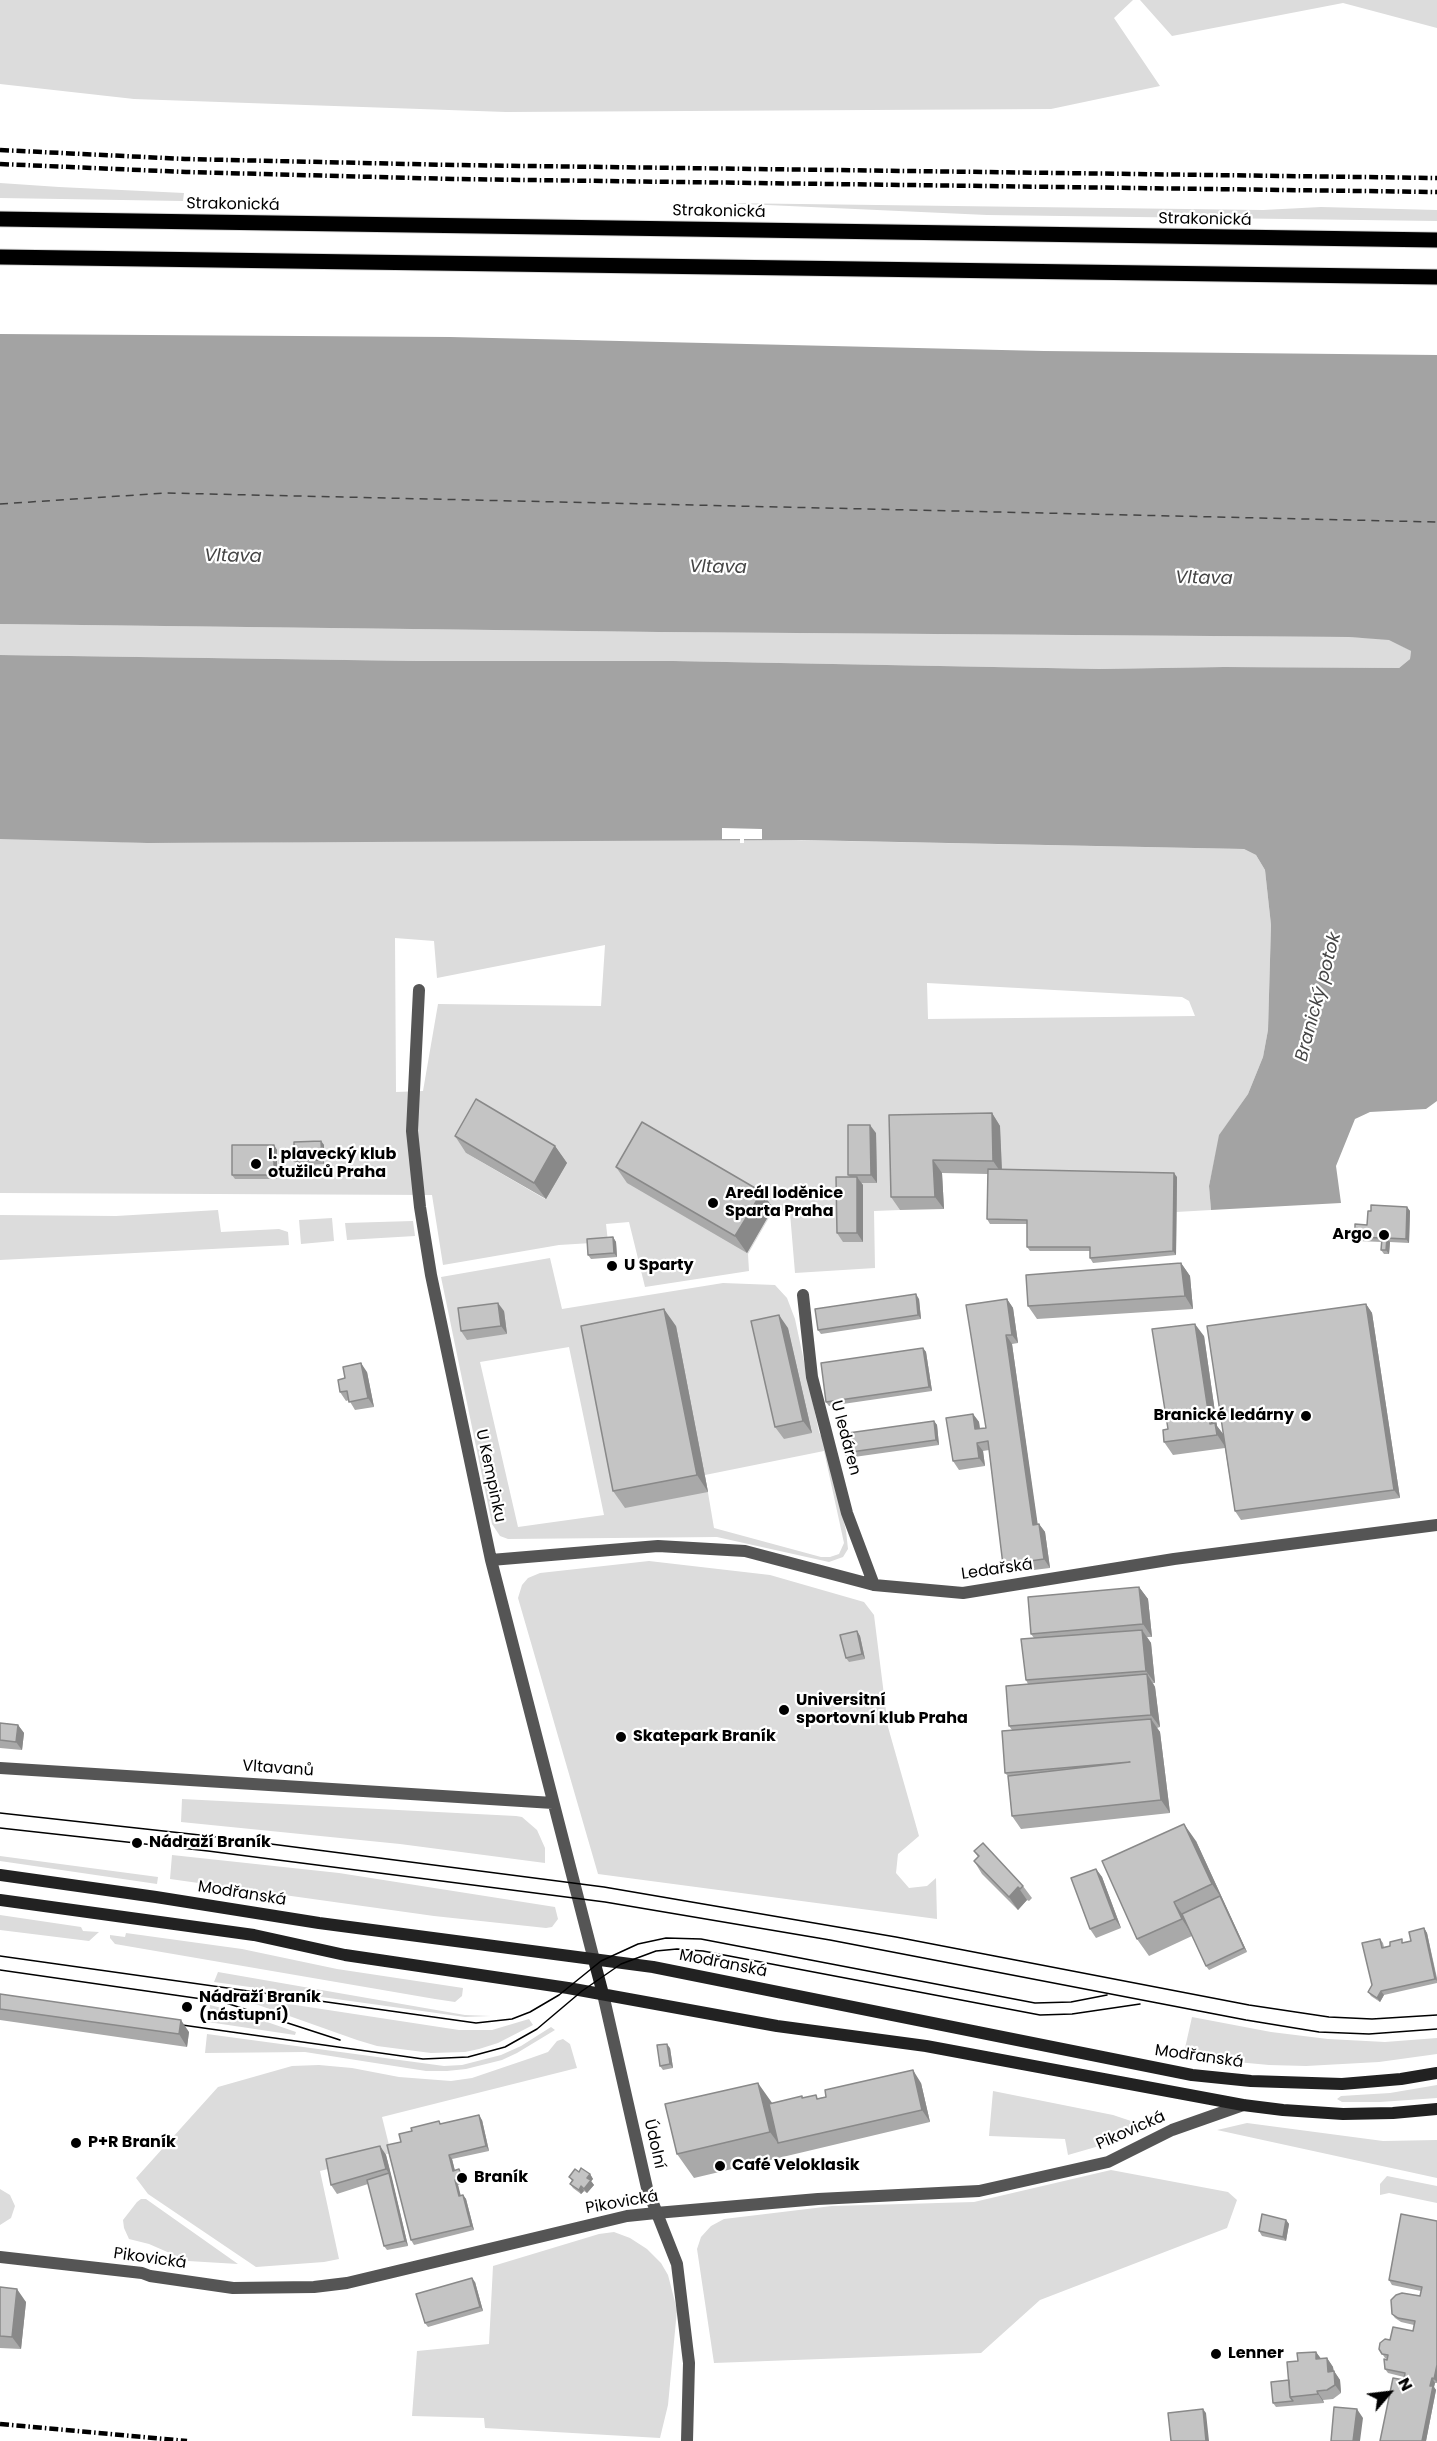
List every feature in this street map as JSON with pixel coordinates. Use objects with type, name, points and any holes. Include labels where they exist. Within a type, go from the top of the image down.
[{"type":"main road","name":"Strakonická","points":[[0,219],[1437,240]]},
{"type":"main road","points":[[0,257],[1437,277]]},
{"type":"main road","name":"Modřanská","points":[[0,1875],[343,1927],[712,1977],[1192,2075],[1251,2081],[1342,2084],[1401,2079],[1437,2073]]},
{"type":"main road","points":[[0,1900],[254,1935],[327,1952],[603,1994],[777,2026],[926,2046],[1243,2105],[1323,2113],[1393,2113],[1437,2109]]},
{"type":"main road","points":[[594,1960],[603,1994]]},
{"type":"street","name":"U Kempinku","points":[[419,990],[412,1131],[420,1207],[434,1287],[491,1560],[594,1960]]},
{"type":"street","name":"U ledáren","points":[[803,1295],[812,1377],[847,1513],[874,1585]]},
{"type":"street","name":"Ledařská","points":[[491,1560],[658,1546],[746,1551],[874,1585],[963,1593],[1174,1559],[1437,1525]]},
{"type":"street","name":"Vltavanů","points":[[0,1768],[553,1803]]},
{"type":"street","name":"Údolní","points":[[603,1994],[647,2188],[677,2264],[689,2363],[687,2441]]},
{"type":"street","name":"Pikovická","points":[[0,2257],[142,2273],[233,2288],[314,2287],[347,2283],[627,2216],[818,2199],[980,2192],[1108,2162],[1172,2130],[1243,2105]]},
{"type":"shaded area","points":[[0,0],[1133,0],[1114,18],[1160,86],[1051,109],[506,112],[134,99],[0,84]]},
{"type":"shaded area","points":[[1140,0],[1437,0],[1437,28],[1343,3],[1172,36]]},
{"type":"shaded area","points":[[0,183],[184,193],[183,201],[0,198]]},
{"type":"shaded area","points":[[723,203],[1263,210],[1321,207],[1437,210],[1437,221],[987,215]]},
{"type":"shaded area","points":[[0,624],[1349,637],[1389,639],[1411,651],[1410,659],[1399,668],[1100,669],[673,661],[416,661],[0,655]]},
{"type":"shaded area","points":[[0,839],[147,843],[744,839],[1244,849],[1256,855],[1265,870],[1271,925],[1268,1030],[1263,1057],[1248,1094],[1220,1134],[1209,1186],[1211,1210],[1176,1212],[1002,1174],[1000,1126],[898,1128],[900,1210],[874,1211],[875,1268],[795,1273],[790,1213],[774,1209],[748,1254],[749,1271],[645,1287],[629,1222],[606,1224],[608,1242],[559,1245],[443,1265],[432,1195],[0,1193]],"holes":[[[395,938],[434,941],[437,978],[605,945],[601,1006],[438,1004],[423,1091],[396,1092]],[[927,983],[1182,997],[1189,1001],[1195,1016],[928,1019]],[[466,1153],[567,1163],[545,1199]]]},
{"type":"shaded area","points":[[218,1210],[221,1232],[279,1229],[288,1232],[289,1245],[0,1260],[0,1215],[116,1216]]},
{"type":"shaded area","points":[[332,1218],[334,1241],[301,1244],[299,1220]]},
{"type":"shaded area","points":[[413,1221],[415,1236],[347,1240],[345,1223]]},
{"type":"shaded area","points":[[550,1258],[562,1309],[723,1283],[775,1285],[787,1298],[795,1319],[819,1432],[828,1450],[846,1531],[848,1549],[843,1557],[829,1562],[717,1537],[508,1539],[500,1536],[492,1524],[441,1277]],"holes":[[[788,1328],[811,1433],[761,1334]],[[569,1347],[604,1515],[518,1527],[480,1362]],[[824,1451],[844,1543],[839,1554],[821,1557],[714,1528],[705,1475]]]},
{"type":"shaded area","points":[[649,1561],[770,1575],[864,1602],[874,1615],[888,1727],[919,1836],[898,1854],[896,1873],[909,1888],[927,1886],[936,1878],[937,1919],[598,1874],[518,1598],[522,1585],[528,1578],[540,1573]]},
{"type":"shaded area","points":[[182,1799],[522,1817],[537,1830],[545,1848],[545,1863],[400,1844],[181,1822]]},
{"type":"shaded area","points":[[172,1855],[339,1873],[555,1907],[558,1919],[552,1927],[546,1928],[434,1916],[170,1879]]},
{"type":"shaded area","points":[[0,1856],[158,1877],[157,1884],[0,1861]]},
{"type":"shaded area","points":[[0,1915],[81,1927],[83,1931],[99,1932],[89,1941],[0,1930]]},
{"type":"shaded area","points":[[126,1933],[242,1949],[337,1969],[463,1988],[462,1996],[455,2002],[435,1999],[115,1944],[110,1938],[110,1935],[125,1937]]},
{"type":"shaded area","points":[[218,1972],[465,2015],[491,2016],[465,2017],[214,1982]]},
{"type":"shaded area","points":[[230,1995],[459,2030],[492,2030],[529,2019],[533,2025],[498,2043],[479,2049],[465,2052],[431,2053],[377,2046]]},
{"type":"shaded area","points":[[210,2005],[296,2032],[295,2035],[208,2022]]},
{"type":"shaded area","points":[[1192,2017],[1271,2032],[1328,2039],[1385,2042],[1437,2038],[1437,2054],[1379,2062],[1306,2066],[1183,2057]]},
{"type":"shaded area","points":[[551,2027],[555,2030],[502,2060],[447,2071],[426,2071],[305,2052],[205,2053],[207,2034],[444,2066],[462,2065],[501,2055],[521,2046]]},
{"type":"shaded area","points":[[563,2039],[570,2044],[577,2068],[382,2117],[391,2153],[320,2171],[339,2259],[256,2267],[148,2194],[136,2178],[218,2087],[292,2066],[319,2065],[352,2068],[399,2077],[451,2081],[472,2078],[548,2052],[557,2041]]},
{"type":"shaded area","points":[[1437,2085],[1437,2098],[1380,2102],[1342,2102],[1337,2099],[1341,2096],[1390,2093]]},
{"type":"shaded area","points":[[993,2091],[1113,2115],[1149,2127],[1113,2142],[1068,2155],[1065,2139],[989,2136]]},
{"type":"shaded area","points":[[1247,2123],[1383,2141],[1437,2140],[1437,2178],[1217,2130]]},
{"type":"shaded area","points":[[1111,2170],[1228,2192],[1237,2200],[1227,2228],[1040,2300],[981,2353],[714,2363],[697,2249],[701,2237],[711,2226],[724,2219],[832,2206],[974,2202]]},
{"type":"shaded area","points":[[1387,2176],[1437,2186],[1437,2203],[1389,2193],[1380,2195],[1380,2184]]},
{"type":"shaded area","points":[[0,2189],[10,2195],[15,2206],[11,2218],[0,2225]]},
{"type":"shaded area","points":[[141,2199],[146,2199],[238,2264],[188,2261],[149,2244],[129,2239],[123,2220]]},
{"type":"shaded area","points":[[614,2232],[630,2238],[647,2249],[661,2263],[668,2275],[677,2310],[668,2405],[660,2438],[485,2428],[484,2418],[412,2416],[417,2351],[489,2344],[493,2266],[599,2234]]},
{"type":"water","points":[[0,334],[450,337],[1044,351],[1437,355],[1437,1101],[1426,1109],[1370,1112],[1355,1119],[1336,1166],[1341,1203],[1211,1210],[1209,1186],[1219,1135],[1248,1094],[1263,1057],[1268,1030],[1271,925],[1265,870],[1256,855],[1244,849],[801,840],[147,843],[0,839],[0,655],[416,661],[673,661],[1100,669],[1399,668],[1410,659],[1411,651],[1389,640],[1349,637],[0,624]]},
{"type":"pier","points":[[722,828],[762,829],[762,839],[744,839],[744,843],[740,843],[740,839],[722,839]]},
{"type":"building","points":[[476,1099],[555,1146],[534,1183],[455,1136]]},
{"type":"building","points":[[992,1113],[993,1161],[933,1160],[935,1197],[891,1197],[889,1115]]},
{"type":"building","points":[[642,1122],[762,1192],[735,1236],[616,1167]]},
{"type":"building","points":[[848,1125],[870,1125],[871,1175],[848,1175]]},
{"type":"building","points":[[321,1141],[322,1160],[294,1161],[294,1142]]},
{"type":"building","name":"I. plavecký klub otužilců Praha","points":[[232,1145],[274,1145],[274,1175],[232,1175]]},
{"type":"building","points":[[988,1169],[1174,1173],[1173,1251],[1090,1258],[1090,1247],[1027,1247],[1027,1220],[987,1219]]},
{"type":"building","points":[[836,1177],[857,1177],[857,1233],[837,1233]]},
{"type":"building","name":"Argo","points":[[1371,1205],[1407,1207],[1406,1239],[1387,1238],[1386,1250],[1381,1250],[1382,1238],[1355,1237],[1355,1224],[1367,1225]]},
{"type":"building","points":[[613,1237],[614,1253],[588,1255],[587,1239]]},
{"type":"building","points":[[1181,1263],[1185,1296],[1028,1306],[1026,1275]]},
{"type":"building","points":[[916,1294],[918,1315],[818,1330],[815,1309]]},
{"type":"building","points":[[1007,1299],[1012,1335],[1006,1335],[1033,1525],[1039,1524],[1044,1559],[1003,1565],[988,1441],[977,1443],[979,1458],[953,1461],[946,1418],[973,1414],[975,1429],[986,1428],[966,1305]]},
{"type":"building","points":[[498,1303],[501,1326],[461,1331],[458,1308]]},
{"type":"building","name":"Branické ledárny","points":[[1366,1304],[1394,1490],[1235,1511],[1207,1326]]},
{"type":"building","points":[[664,1309],[697,1475],[613,1491],[581,1326]]},
{"type":"building","points":[[779,1315],[803,1421],[775,1427],[751,1321]]},
{"type":"building","points":[[1195,1324],[1210,1424],[1215,1423],[1217,1435],[1164,1442],[1163,1430],[1168,1429],[1152,1329]]},
{"type":"building","points":[[923,1348],[929,1387],[826,1402],[821,1363]]},
{"type":"building","points":[[361,1363],[368,1398],[349,1402],[347,1391],[340,1392],[338,1380],[345,1378],[343,1367]]},
{"type":"building","points":[[934,1421],[936,1440],[844,1453],[841,1434]]},
{"type":"building","points":[[1139,1587],[1143,1624],[1031,1634],[1028,1597]]},
{"type":"building","points":[[1142,1630],[1146,1671],[1026,1680],[1021,1639]]},
{"type":"building","points":[[857,1631],[862,1654],[846,1658],[840,1635]]},
{"type":"building","points":[[1147,1674],[1151,1715],[1009,1726],[1006,1686]]},
{"type":"building","points":[[1151,1719],[1161,1800],[1012,1816],[1008,1776],[1130,1762],[1005,1773],[1002,1731]]},
{"type":"building","points":[[0,1723],[18,1725],[16,1742],[0,1740]]},
{"type":"building","points":[[1184,1824],[1212,1884],[1174,1902],[1182,1919],[1137,1939],[1102,1861]]},
{"type":"building","points":[[983,1843],[1023,1886],[1020,1889],[1018,1887],[1009,1897],[974,1861],[979,1856],[974,1851]]},
{"type":"building","points":[[1096,1869],[1115,1919],[1090,1929],[1071,1878]]},
{"type":"building","points":[[1220,1896],[1244,1948],[1206,1966],[1182,1914]]},
{"type":"building","points":[[1424,1928],[1435,1979],[1381,1991],[1377,1998],[1368,1992],[1372,1985],[1362,1943],[1380,1939],[1382,1948],[1390,1946],[1390,1942],[1402,1939],[1402,1943],[1411,1941],[1409,1932]]},
{"type":"building","points":[[0,1994],[181,2020],[179,2034],[0,2009]]},
{"type":"building","points":[[667,2044],[670,2064],[660,2066],[657,2045]]},
{"type":"building","points":[[913,2070],[922,2110],[778,2143],[769,2104],[802,2096],[802,2098],[816,2095],[817,2099],[826,2097],[825,2090]]},
{"type":"building","points":[[758,2083],[770,2132],[677,2154],[665,2104]]},
{"type":"building","points":[[479,2115],[486,2146],[449,2155],[453,2171],[459,2169],[462,2179],[455,2180],[459,2196],[463,2195],[471,2226],[411,2240],[387,2145],[401,2142],[399,2134],[412,2131],[411,2128]]},
{"type":"building","points":[[380,2146],[386,2169],[331,2185],[326,2159]]},
{"type":"building","points":[[581,2168],[590,2174],[587,2178],[591,2180],[584,2189],[581,2186],[579,2190],[570,2184],[573,2180],[569,2177],[575,2169],[579,2172]]},
{"type":"building","points":[[389,2173],[405,2241],[384,2246],[367,2180]]},
{"type":"building","points":[[1262,2214],[1286,2220],[1283,2237],[1259,2231]]},
{"type":"building","points":[[1401,2214],[1437,2221],[1437,2365],[1430,2386],[1433,2386],[1422,2441],[1380,2441],[1393,2378],[1404,2380],[1405,2373],[1385,2369],[1384,2359],[1387,2360],[1388,2355],[1382,2354],[1379,2349],[1380,2343],[1385,2339],[1390,2340],[1393,2327],[1413,2331],[1415,2321],[1398,2318],[1392,2314],[1391,2300],[1402,2293],[1420,2296],[1422,2287],[1389,2280]]},
{"type":"building","points":[[472,2278],[480,2307],[425,2323],[416,2294]]},
{"type":"building","points":[[0,2287],[17,2289],[12,2337],[0,2336]]},
{"type":"building","points":[[1316,2352],[1316,2359],[1327,2358],[1328,2372],[1334,2371],[1335,2385],[1327,2390],[1317,2391],[1318,2394],[1290,2397],[1287,2362],[1298,2361],[1297,2353]]},
{"type":"building","points":[[1289,2380],[1290,2397],[1293,2401],[1273,2403],[1271,2382]]},
{"type":"building","points":[[1334,2407],[1357,2409],[1353,2441],[1331,2441]]},
{"type":"building","points":[[1203,2409],[1206,2441],[1171,2441],[1168,2413]]},
{"type":"ferry route","points":[[0,504],[166,493],[1437,522]]},
{"type":"tram line","points":[[0,1813],[209,1836],[604,1887],[896,1937],[1249,2005],[1329,2017],[1372,2019],[1437,2015]]},
{"type":"tram line","points":[[0,1828],[208,1851],[605,1902],[830,1940],[1319,2032],[1369,2034],[1437,2029]]},
{"type":"tram line","points":[[0,1956],[476,2023],[512,2019],[530,2012],[559,1995],[601,1961],[638,1944],[666,1938],[701,1939],[1035,2003],[1071,2002],[1107,1995]]},
{"type":"tram line","points":[[168,2023],[423,2059],[468,2057],[505,2047],[537,2029],[582,1991],[621,1964],[656,1951],[677,1949],[703,1951],[1040,2015],[1072,2014],[1140,2004]]},
{"type":"tram line","points":[[0,1970],[223,2002],[340,2040]]},
{"type":"railway","points":[[0,150],[185,159],[454,165],[1437,178]]},
{"type":"railway","points":[[0,164],[186,172],[453,179],[1437,192]]},
{"type":"railway","points":[[0,2424],[187,2441]]},
{"type":"place","name":"I. plavecký klub otužilců Praha","points":[[256,1164]]},
{"type":"place","name":"Areál loděnice Sparta Praha","points":[[713,1203]]},
{"type":"place","name":"Argo","points":[[1384,1235]]},
{"type":"place","name":"U Sparty","points":[[612,1266]]},
{"type":"place","name":"Branické ledárny","points":[[1306,1416]]},
{"type":"place","name":"Universitní sportovní klub Praha","points":[[784,1710]]},
{"type":"place","name":"Skatepark Braník","points":[[621,1737]]},
{"type":"place","name":"Nádraží Braník","points":[[137,1843]]},
{"type":"place","name":"Nádraží Braník (nástupní)","points":[[187,2007]]},
{"type":"place","name":"P+R Braník","points":[[76,2143]]},
{"type":"place","name":"Café Veloklasik","points":[[720,2166]]},
{"type":"place","name":"Braník","points":[[462,2178]]},
{"type":"place","name":"Lenner","points":[[1216,2354]]},
{"type":"water label","name":"Vltava","points":[[233,557]]},
{"type":"water label","name":"Vltava","points":[[718,568]]},
{"type":"water label","name":"Vltava","points":[[1204,579]]},
{"type":"water label","name":"Branický potok","points":[[1319,997]]}]
